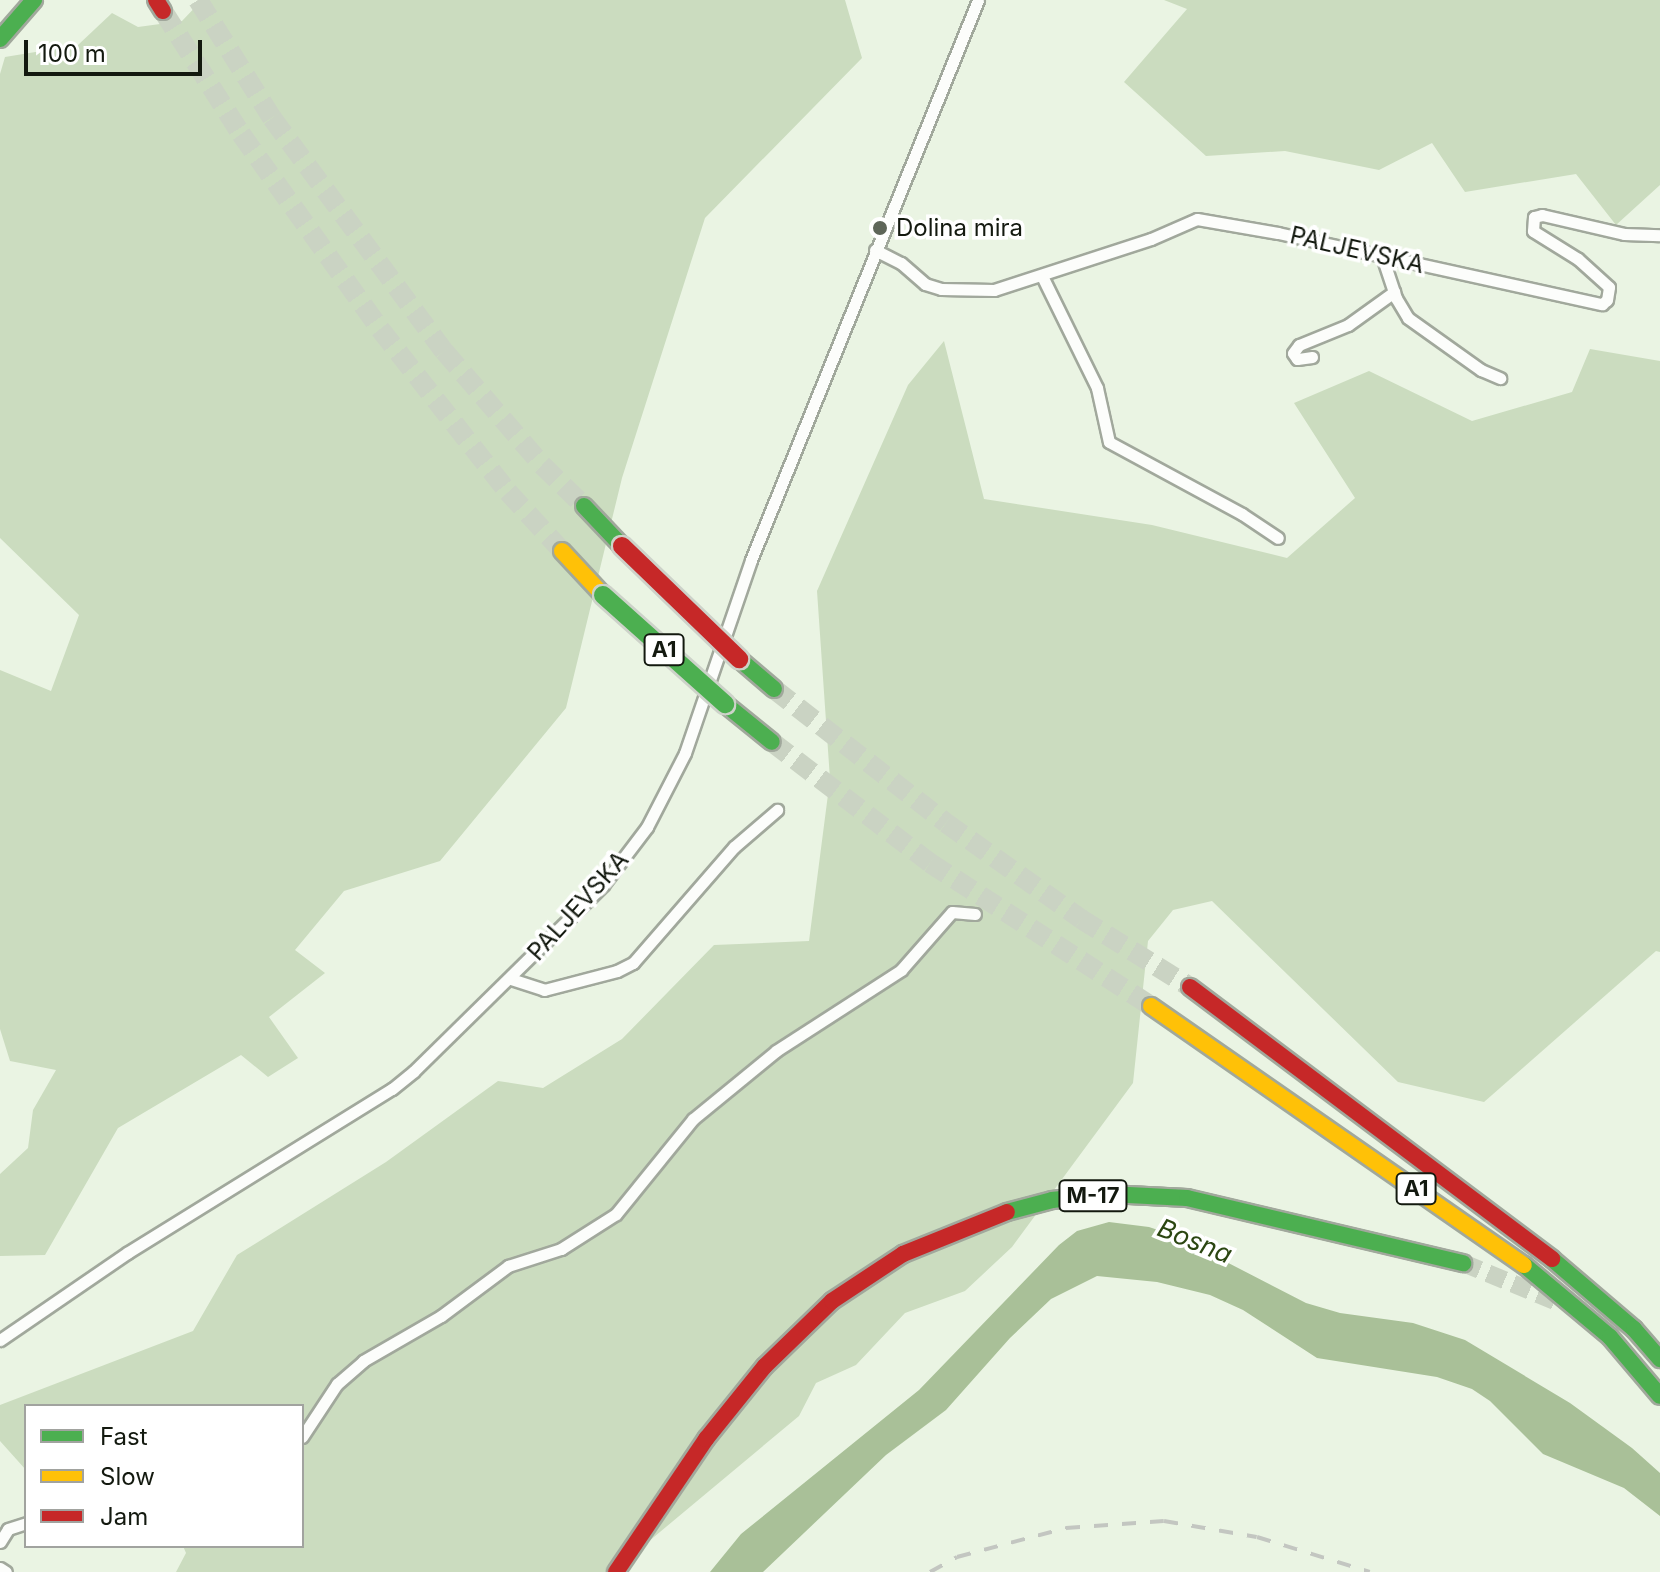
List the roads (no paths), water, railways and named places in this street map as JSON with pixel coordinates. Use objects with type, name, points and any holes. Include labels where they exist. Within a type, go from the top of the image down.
[{"type":"main road","points":[[0,39],[34,0]]},
{"type":"main road","name":"A1","points":[[584,506],[739,659],[774,689]]},
{"type":"main road","name":"A1","points":[[562,551],[603,595],[772,742]]},
{"type":"main road","name":"A1","points":[[1190,987],[1510,1225],[1634,1329],[1660,1359]]},
{"type":"main road","name":"A1","points":[[1151,1006],[1514,1257],[1610,1337],[1660,1396]]},
{"type":"main road","name":"M-17","points":[[616,1572],[706,1439],[765,1366],[832,1301],[903,1254],[987,1217],[1052,1200],[1109,1194],[1187,1198],[1463,1263]]},
{"type":"street","name":"PALJEVSKA","points":[[0,1340],[127,1253],[392,1089],[511,979],[603,885],[638,839],[685,753],[751,560],[978,0]]},
{"type":"street","name":"PALJEVSKA","points":[[875,250],[901,263],[925,284],[941,289],[994,290],[1151,239],[1197,219],[1602,304],[1607,300],[1609,287],[1578,259],[1533,231],[1534,217],[1542,215],[1624,234],[1660,235]]},
{"type":"street","points":[[1382,256],[1394,292],[1408,318],[1481,370],[1500,378]]},
{"type":"street","points":[[1042,276],[1097,388],[1109,442],[1242,514],[1278,538]]},
{"type":"street","points":[[1312,357],[1297,359],[1293,353],[1299,345],[1348,325],[1394,292]]},
{"type":"street","points":[[511,979],[544,990],[617,971],[633,963],[734,847],[777,810]]},
{"type":"street","points":[[304,1434],[337,1384],[363,1361],[441,1316],[508,1266],[561,1249],[616,1214],[693,1119],[776,1051],[901,970],[952,912],[975,914]]},
{"type":"street","points":[[0,1542],[8,1529],[24,1524]]},
{"type":"street","points":[[0,1568],[6,1572]]},
{"type":"tunnel","points":[[198,0],[272,118],[444,351],[542,465],[584,506]]},
{"type":"tunnel","points":[[163,11],[241,134],[380,329],[508,492],[562,551]]},
{"type":"tunnel","points":[[774,689],[946,823],[1081,919],[1190,987]]},
{"type":"tunnel","points":[[772,742],[930,863],[1151,1006]]},
{"type":"tunnel","points":[[1463,1263],[1562,1304]]},
{"type":"railway","points":[[930,1572],[957,1557],[1066,1528],[1164,1521],[1257,1537],[1370,1572]]},
{"type":"place","name":"Dolina mira","points":[[880,228]]},
{"type":"water label","name":"Bosna","points":[[1195,1241]]}]
